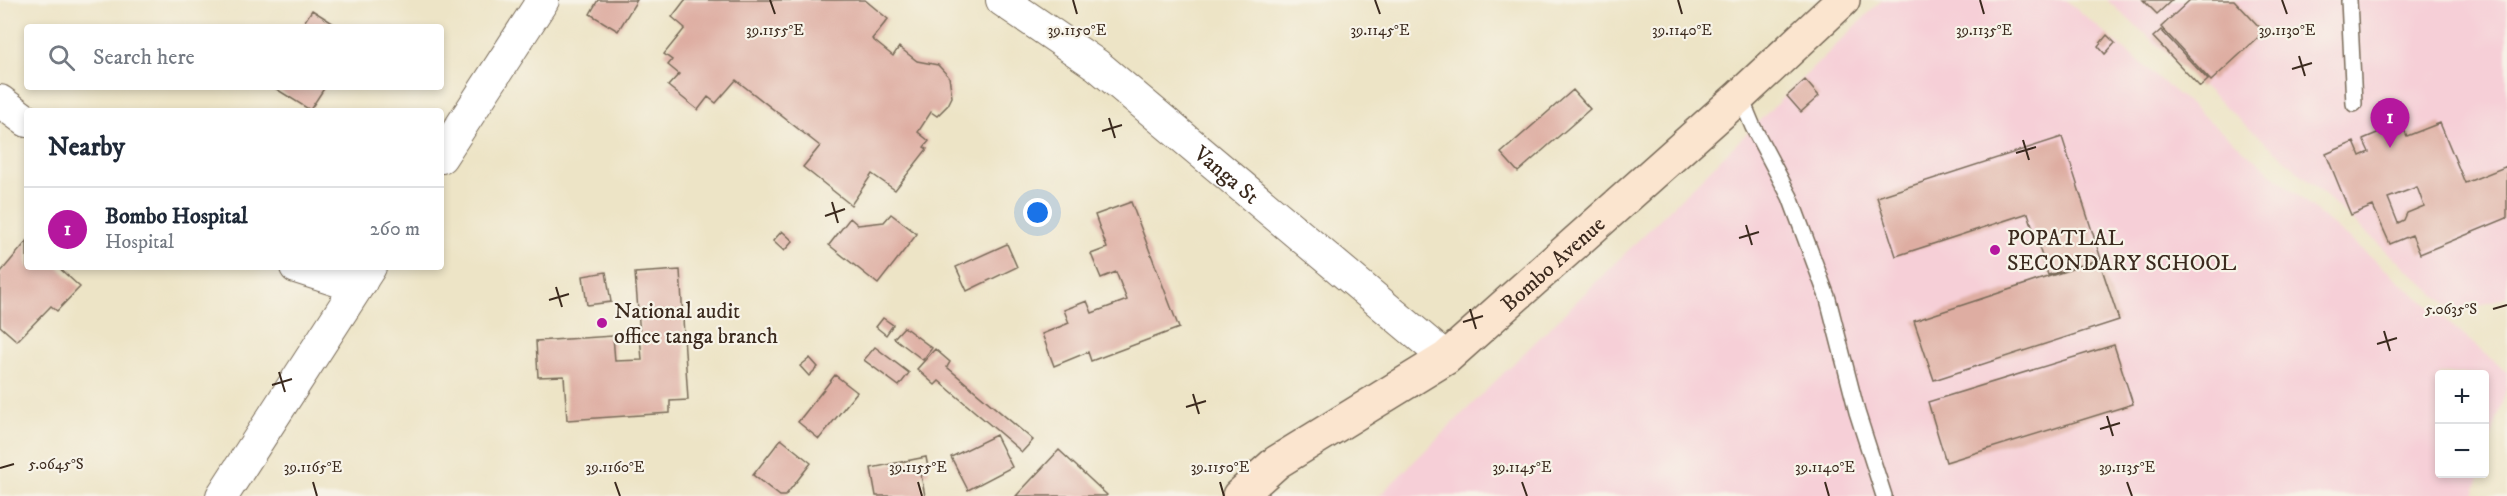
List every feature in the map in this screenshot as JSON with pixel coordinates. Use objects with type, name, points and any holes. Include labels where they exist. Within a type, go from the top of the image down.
[{"type":"street","points":[[444,152],[543,0]]},
{"type":"street","name":"Vanga St","points":[[1002,0],[1097,65],[1446,358]]},
{"type":"street","name":"Bombo Avenue","points":[[1239,496],[1277,462],[1446,358],[1740,96],[1843,0]]},
{"type":"street","points":[[0,101],[24,119]]},
{"type":"street","points":[[305,270],[346,283],[365,274]]},
{"type":"street","points":[[222,496],[365,274]]},
{"type":"lane","points":[[2349,0],[2354,104]]},
{"type":"lane","points":[[1740,96],[1753,128],[1790,197],[1828,299],[1857,412],[1884,496]]},
{"type":"shaded area","name":"POPATLAL SECONDARY SCHOOL","points":[[1882,0],[2066,0],[2507,372],[2507,387],[2489,446],[2489,370],[2435,370],[2435,478],[2479,478],[2473,496],[1379,496]]},
{"type":"shaded area","points":[[2107,0],[2507,0],[2507,296],[2457,314]]},
{"type":"building","points":[[598,0],[637,0],[618,31],[590,14]]},
{"type":"building","points":[[685,0],[865,0],[888,19],[872,39],[893,56],[899,47],[917,61],[938,65],[949,77],[952,97],[948,105],[937,116],[931,112],[918,132],[929,141],[924,147],[927,149],[895,190],[872,174],[851,205],[803,167],[820,146],[736,80],[716,103],[708,97],[698,110],[668,86],[679,74],[668,65],[672,60],[664,54],[685,28],[672,17]]},
{"type":"building","points":[[2143,0],[2172,0],[2157,14]]},
{"type":"building","points":[[2190,0],[2234,0],[2264,32],[2211,81],[2161,27]]},
{"type":"building","points":[[312,10],[334,24],[303,24]]},
{"type":"building","points":[[2161,30],[2208,80],[2200,87],[2153,37]]},
{"type":"building","points":[[2107,35],[2115,43],[2105,54],[2098,46]]},
{"type":"building","points":[[1805,80],[1819,96],[1801,112],[1787,96]]},
{"type":"building","points":[[278,90],[323,90],[311,108],[307,108]]},
{"type":"building","points":[[1573,90],[1590,109],[1518,172],[1501,153]]},
{"type":"building","points":[[2401,123],[2407,136],[2440,123],[2465,183],[2507,166],[2507,218],[2420,254],[2412,235],[2390,244],[2373,206],[2351,215],[2326,154],[2354,142],[2360,156],[2369,152],[2363,139]],"holes":[[[2417,187],[2424,206],[2407,213],[2404,220],[2398,223],[2388,198]]]},
{"type":"building","points":[[2062,137],[2101,259],[2048,275],[2028,213],[1896,256],[1877,197]]},
{"type":"building","points":[[1131,202],[1179,328],[1091,361],[1088,352],[1054,366],[1042,334],[1069,323],[1064,310],[1087,301],[1092,313],[1127,300],[1116,272],[1101,278],[1091,254],[1107,248],[1095,215]]},
{"type":"building","points":[[891,214],[917,234],[878,284],[829,245],[850,218],[858,225],[884,222]]},
{"type":"building","points":[[782,231],[793,241],[784,251],[773,241]]},
{"type":"building","points":[[1007,244],[1017,267],[967,291],[956,267]]},
{"type":"building","points":[[24,245],[24,270],[61,270],[80,287],[57,311],[51,306],[17,341],[0,326],[0,273]]},
{"type":"building","points":[[2099,260],[2119,320],[1934,380],[1914,321]]},
{"type":"building","points":[[680,270],[688,400],[670,401],[670,413],[567,420],[564,376],[538,377],[536,341],[613,336],[615,361],[642,360],[635,273]]},
{"type":"building","points":[[606,272],[611,302],[587,305],[583,276]]},
{"type":"building","points":[[883,318],[893,325],[886,335],[876,327]]},
{"type":"building","points":[[904,327],[932,348],[923,360],[894,338]]},
{"type":"building","points":[[2114,345],[2133,404],[1946,462],[1928,402]]},
{"type":"building","points":[[875,347],[909,373],[899,386],[864,360]]},
{"type":"building","points":[[935,349],[950,362],[947,367],[1033,440],[1022,452],[939,381],[935,385],[917,369]]},
{"type":"building","points":[[810,358],[818,367],[809,376],[800,366]]},
{"type":"building","points":[[835,375],[857,392],[819,439],[798,422]]},
{"type":"building","points":[[996,435],[1012,467],[968,490],[951,457]]},
{"type":"building","points":[[781,439],[811,463],[785,496],[780,496],[753,475]]},
{"type":"building","points":[[1059,450],[1107,495],[1016,496]]},
{"type":"building","points":[[926,457],[929,473],[921,475],[925,496],[876,496],[871,468]]},
{"type":"place","name":"Bombo Hospital","points":[[2390,148]]},
{"type":"place","name":"POPATLAL SECONDARY SCHOOL","points":[[1995,250]]},
{"type":"place","name":"National audit office tanga branch","points":[[602,323]]}]
